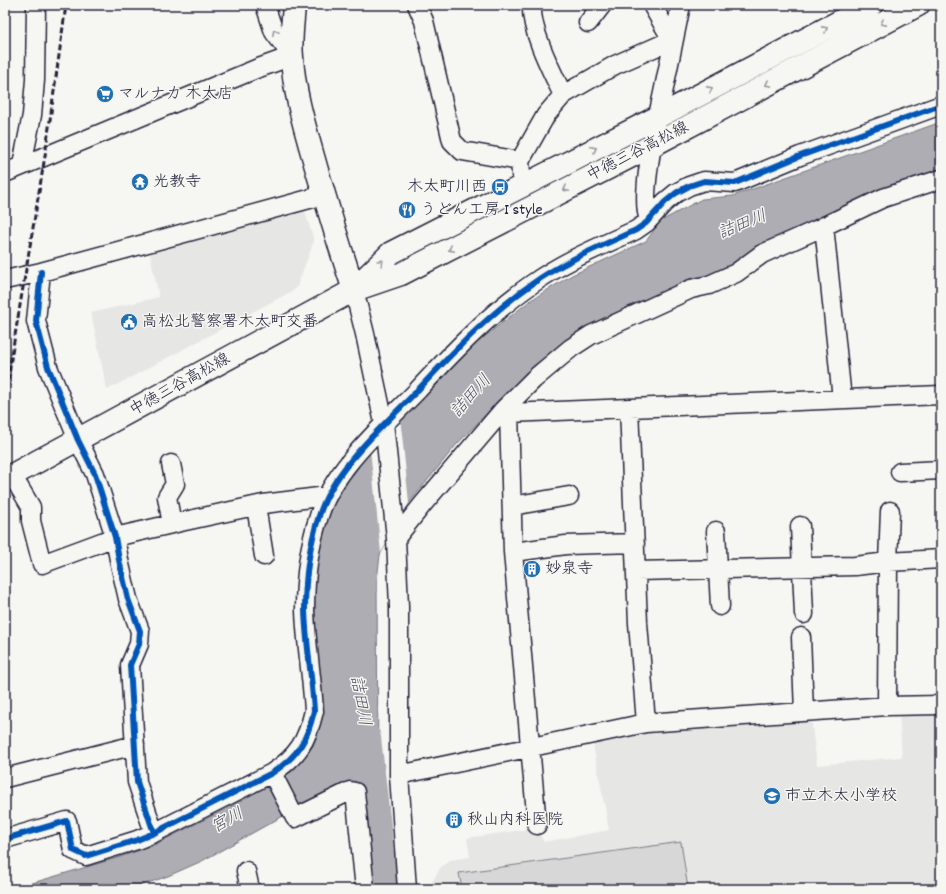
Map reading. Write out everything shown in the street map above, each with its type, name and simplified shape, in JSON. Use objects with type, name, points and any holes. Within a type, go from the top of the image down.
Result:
[{"type":"main road","points":[[294,5],[291,34],[295,82],[307,137],[336,239],[354,290]]},
{"type":"main road","name":"中徳三谷高松線","points":[[354,290],[390,253],[658,117],[871,5]]},
{"type":"main road","name":"中徳三谷高松線","points":[[9,477],[354,290],[402,274],[918,5]]},
{"type":"street","points":[[22,165],[26,137],[32,115],[34,94],[36,5]]},
{"type":"street","points":[[5,173],[256,69],[292,56],[274,32],[265,5]]},
{"type":"street","points":[[417,5],[424,21],[452,141],[462,151],[520,161]]},
{"type":"street","points":[[532,5],[532,12],[540,44],[562,95]]},
{"type":"street","points":[[588,23],[602,5]]},
{"type":"street","points":[[652,5],[673,40]]},
{"type":"street","points":[[649,220],[647,214],[646,197],[652,145],[681,5]]},
{"type":"street","points":[[522,186],[520,161],[546,115],[562,95],[615,65],[673,40]]},
{"type":"street","points":[[5,839],[67,821],[73,850],[86,856],[154,833],[274,776],[296,753],[305,741],[314,711],[305,612],[305,592],[307,564],[319,515],[327,496],[337,480],[363,447],[385,428],[480,327],[507,302],[556,268],[636,230],[649,220],[665,202],[676,193],[689,186],[704,182],[735,183],[800,156],[941,106]]},
{"type":"street","points":[[396,542],[423,504],[534,379],[571,348],[591,335],[691,289],[709,285],[724,279],[736,273],[762,254],[883,198],[941,179]]},
{"type":"street","points":[[5,280],[42,272],[324,195]]},
{"type":"street","points":[[824,226],[842,399]]},
{"type":"street","points":[[42,272],[36,321],[48,367],[78,440],[95,474],[115,537],[118,560],[128,599],[140,631],[138,644],[130,664],[137,782],[154,833]]},
{"type":"street","points":[[354,290],[385,428],[396,542],[399,607],[399,774],[407,889]]},
{"type":"street","points":[[506,412],[941,395]]},
{"type":"street","points":[[629,408],[638,623],[646,723]]},
{"type":"street","points":[[506,412],[512,506],[513,552],[536,825]]},
{"type":"street","points":[[171,464],[175,484],[167,497],[172,524]]},
{"type":"street","points":[[900,472],[941,470]]},
{"type":"street","points":[[9,477],[31,507],[31,521],[42,564],[115,537],[256,506],[327,496]]},
{"type":"street","points":[[512,506],[569,496]]},
{"type":"street","points":[[256,506],[264,556]]},
{"type":"street","points":[[887,706],[888,562],[890,511]]},
{"type":"street","points":[[800,526],[804,614]]},
{"type":"street","points":[[716,531],[720,606]]},
{"type":"street","points":[[513,552],[566,545],[635,543]]},
{"type":"street","points":[[636,571],[855,566],[888,562],[941,559]]},
{"type":"street","points":[[801,637],[804,712]]},
{"type":"street","points":[[399,774],[646,723],[887,706],[941,705]]},
{"type":"street","points":[[5,778],[135,745]]},
{"type":"street","points":[[274,776],[295,818],[350,791],[355,792],[365,889]]},
{"type":"street","points":[[246,870],[250,889]]},
{"type":"shaded area","points":[[303,204],[314,241],[296,289],[107,390],[91,313],[159,297],[148,245]]},
{"type":"shaded area","name":"市立木太小学校","points":[[941,712],[941,889],[433,889],[432,882],[441,867],[450,860],[470,857],[467,838],[536,828],[544,842],[609,830],[593,744],[648,730],[811,718],[817,765],[902,757],[899,713]]},
{"type":"shaded area","points":[[681,842],[688,889],[462,889],[459,873]]},
{"type":"water","name":"宮川","points":[[941,122],[941,174],[898,189],[736,261],[721,273],[577,335],[533,366],[457,444],[409,503],[380,555],[377,580],[378,778],[350,782],[328,791],[202,861],[168,876],[131,889],[12,889],[152,846],[233,805],[293,771],[313,746],[319,730],[320,705],[312,614],[312,582],[319,546],[336,492],[367,453],[409,406],[474,345],[531,300],[572,275],[646,241],[661,221],[702,199],[733,196]]},
{"type":"pier","points":[[400,415],[409,503],[381,553],[370,449]]},
{"type":"waterway","name":"詰田川","points":[[366,738],[383,889]]},
{"type":"railway","points":[[5,407],[11,359],[45,156],[66,5]]},
{"type":"cycle path","points":[[5,839],[67,821],[73,850],[86,856],[154,833],[281,767],[300,747],[308,731],[314,711],[305,610],[306,586],[308,562],[313,539],[319,516],[326,499],[335,482],[360,449],[457,349],[486,321],[532,284],[570,261],[636,230],[646,223],[665,202],[676,193],[689,186],[704,181],[735,183],[800,156],[941,105]]},
{"type":"cycle path","points":[[41,272],[36,321],[48,367],[78,440],[95,474],[115,537],[128,599],[140,631],[139,644],[130,665],[137,782],[154,833]]},
{"type":"place","name":"マルナカ 木太店","points":[[105,94]]},
{"type":"place","name":"光教寺","points":[[140,182]]},
{"type":"place","name":"木太町川西","points":[[500,187]]},
{"type":"place","name":"うどん工房 I style","points":[[407,210]]},
{"type":"place","name":"高松北警察署木太町交番","points":[[129,322]]},
{"type":"place","name":"妙泉寺","points":[[532,569]]},
{"type":"place","name":"市立木太小学校","points":[[772,796]]},
{"type":"place","name":"秋山内科医院","points":[[454,820]]}]
